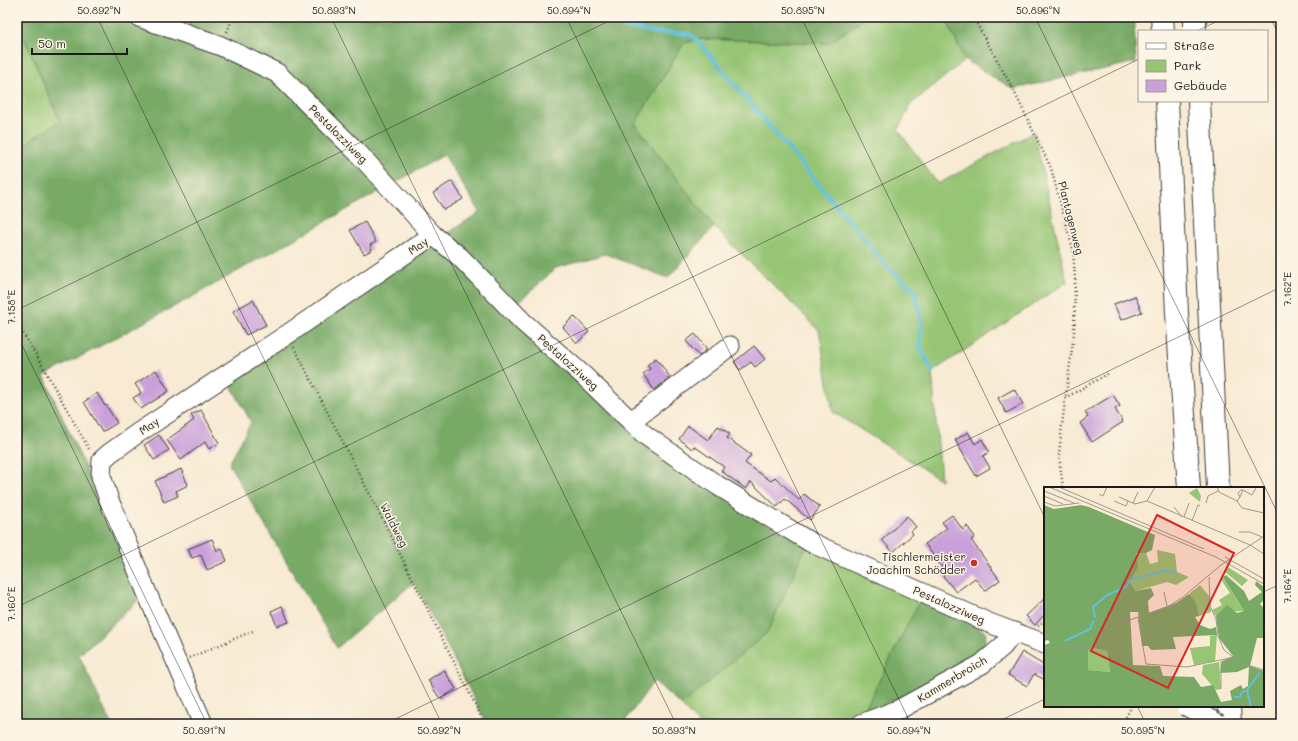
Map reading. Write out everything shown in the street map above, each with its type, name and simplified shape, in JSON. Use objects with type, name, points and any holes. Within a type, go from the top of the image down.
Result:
[{"type":"highway","points":[[1162,17],[1163,30]]},
{"type":"highway","points":[[1195,17],[1195,30]]},
{"type":"highway","points":[[1166,102],[1177,313],[1189,487]]},
{"type":"highway","points":[[1199,102],[1218,487]]},
{"type":"highway","points":[[1200,707],[1200,724]]},
{"type":"highway","points":[[1229,707],[1230,724]]},
{"type":"street","name":"Pestalozziweg","points":[[139,17],[221,46],[277,73],[360,154],[433,235],[460,257],[523,322],[583,375],[645,435],[717,485],[810,542],[989,623],[1044,644]]},
{"type":"street","name":"May","points":[[102,460],[110,452],[288,334],[433,235]]},
{"type":"street","points":[[631,421],[730,346]]},
{"type":"street","points":[[102,460],[101,476],[109,500],[203,724]]},
{"type":"street","name":"Kammerbroich","points":[[860,724],[898,710],[982,664],[1003,646],[1014,632]]},
{"type":"street","points":[[1188,707],[1219,724]]},
{"type":"path","name":"Plantagenweg","points":[[973,17],[1013,89],[1051,168],[1073,250],[1075,278],[1074,333],[1059,454],[1063,487]]},
{"type":"path","points":[[17,324],[42,365],[92,455],[102,460]]},
{"type":"path","name":"Waldweg","points":[[288,334],[485,724]]},
{"type":"path","points":[[1065,398],[1109,373]]},
{"type":"path","points":[[177,663],[255,630]]},
{"type":"path","points":[[1122,724],[1131,707]]},
{"type":"path","points":[[473,724],[482,719]]},
{"type":"green space","points":[[17,17],[26,17],[21,30],[60,122],[17,149]]},
{"type":"green space","points":[[26,17],[866,17],[829,43],[700,39],[684,43],[635,124],[714,227],[668,278],[605,254],[556,268],[508,312],[647,441],[691,479],[757,518],[807,544],[768,632],[681,705],[654,681],[623,724],[487,724],[414,582],[337,648],[229,464],[251,422],[227,378],[480,212],[444,155],[192,297],[44,376],[143,596],[79,655],[111,724],[17,724],[17,149],[60,121],[21,30]]},
{"type":"green space","points":[[866,17],[945,17],[965,60],[910,105],[898,130],[938,184],[1034,132],[1067,282],[932,372],[941,480],[833,412],[819,330],[714,227],[635,124],[684,43],[700,39],[828,43]]},
{"type":"green space","points":[[945,17],[1134,17],[1136,62],[1013,89],[965,60]]},
{"type":"green space","points":[[808,546],[921,598],[861,717],[839,724],[699,724],[681,705]]},
{"type":"green space","points":[[921,598],[986,632],[983,655],[861,717]]},
{"type":"building","points":[[452,181],[463,199],[444,210],[433,193]]},
{"type":"building","points":[[365,222],[376,242],[370,245],[372,250],[364,254],[350,230]]},
{"type":"building","points":[[1135,296],[1142,312],[1121,320],[1114,304]]},
{"type":"building","points":[[253,300],[266,325],[246,335],[233,311]]},
{"type":"building","points":[[574,316],[589,332],[577,343],[563,327]]},
{"type":"building","points":[[695,334],[707,349],[699,356],[686,341]]},
{"type":"building","points":[[754,346],[765,359],[755,367],[751,362],[740,370],[734,362]]},
{"type":"building","points":[[656,358],[670,377],[654,390],[643,374],[650,369],[647,365]]},
{"type":"building","points":[[156,370],[169,391],[141,409],[133,398],[141,393],[135,384]]},
{"type":"building","points":[[1014,389],[1023,404],[1006,413],[998,398]]},
{"type":"building","points":[[97,393],[117,423],[102,432],[84,402]]},
{"type":"building","points":[[1113,395],[1120,406],[1115,409],[1123,422],[1092,442],[1080,423],[1088,417],[1085,412]]},
{"type":"building","points":[[201,410],[219,443],[209,449],[205,442],[181,460],[167,440],[194,420],[191,415]]},
{"type":"building","points":[[688,426],[708,440],[718,426],[730,434],[727,438],[751,455],[745,463],[771,481],[775,477],[799,500],[804,494],[820,507],[810,520],[785,499],[777,507],[751,482],[746,489],[721,471],[724,467],[694,446],[692,449],[679,439]]},
{"type":"building","points":[[968,432],[975,444],[982,439],[989,452],[983,456],[990,468],[976,476],[955,440]]},
{"type":"building","points":[[159,435],[169,450],[154,460],[144,445]]},
{"type":"building","points":[[181,469],[188,485],[176,491],[178,496],[164,502],[155,481]]},
{"type":"building","points":[[952,515],[963,530],[967,526],[975,537],[971,540],[1000,580],[985,591],[975,578],[956,592],[943,576],[946,573],[925,544],[947,528],[942,522]]},
{"type":"building","points":[[907,516],[916,527],[911,531],[913,534],[893,552],[882,540]]},
{"type":"building","points":[[212,539],[217,551],[222,549],[227,561],[207,570],[201,555],[192,558],[188,549]]},
{"type":"building","points":[[1044,599],[1044,615],[1035,625],[1026,616]]},
{"type":"building","points":[[282,606],[289,622],[277,626],[271,611]]},
{"type":"building","points":[[1022,652],[1044,665],[1044,679],[1034,674],[1027,686],[1008,675]]},
{"type":"building","points":[[444,670],[456,689],[440,699],[428,680]]},
{"type":"waterway","points":[[610,17],[624,27],[652,32],[690,34],[703,47],[887,266],[914,290],[921,313],[920,346],[932,372]]},
{"type":"place","name":"Tischlermeister Joachim Schödder","points":[[974,563]]}]
